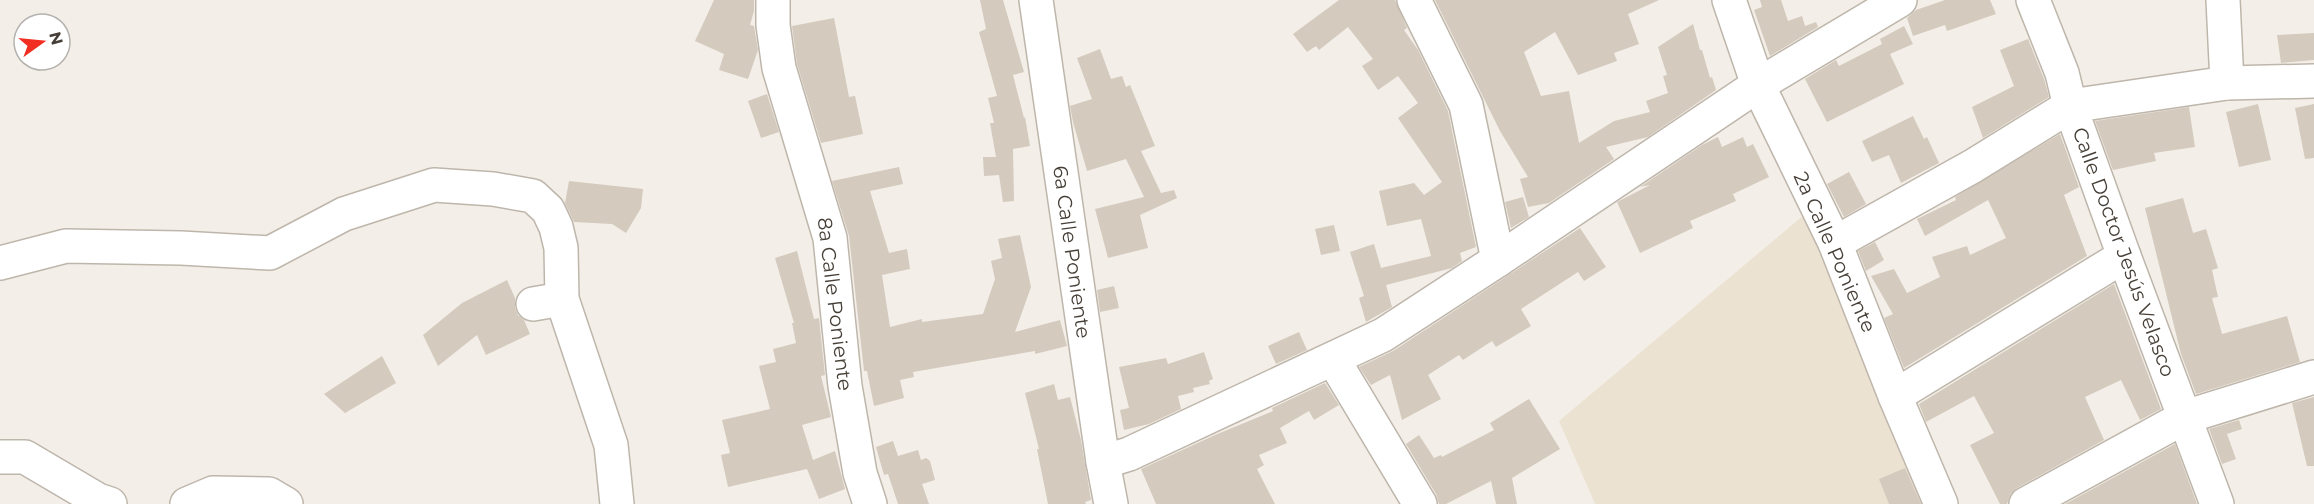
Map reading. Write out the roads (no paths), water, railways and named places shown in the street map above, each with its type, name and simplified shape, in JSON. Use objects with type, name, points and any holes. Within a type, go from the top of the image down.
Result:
[{"type":"street","name":"8a Calle Poniente","points":[[773,0],[775,46],[779,68],[805,157],[824,211],[830,238],[845,386],[860,473],[870,504]]},
{"type":"street","name":"6a Calle Poniente","points":[[1036,0],[1111,504]]},
{"type":"street","points":[[1414,0],[1466,105],[1498,260]]},
{"type":"street","name":"2a Calle Poniente","points":[[1730,0],[1758,85],[1835,243],[1895,396],[1941,504]]},
{"type":"street","points":[[1103,462],[1129,454],[1383,335],[1758,85],[1900,0]]},
{"type":"street","name":"Calle Doctor Jesús Velasco","points":[[2033,0],[2062,73],[2070,105],[2124,256],[2217,504]]},
{"type":"street","points":[[2223,0],[2227,83]]},
{"type":"street","points":[[1835,243],[1973,166],[2070,105],[2227,83],[2314,81]]},
{"type":"street","points":[[0,263],[66,246],[270,253],[344,214],[434,185],[493,189],[533,196],[548,210],[556,227],[561,248],[547,301],[611,445],[617,504]]},
{"type":"street","points":[[1895,396],[2124,256]]},
{"type":"street","points":[[1333,358],[1420,504]]},
{"type":"street","points":[[2026,504],[2185,417],[2314,377]]},
{"type":"street","points":[[0,457],[25,457],[98,500],[110,504]]},
{"type":"street","points":[[187,504],[213,493],[269,494],[286,504]]}]
